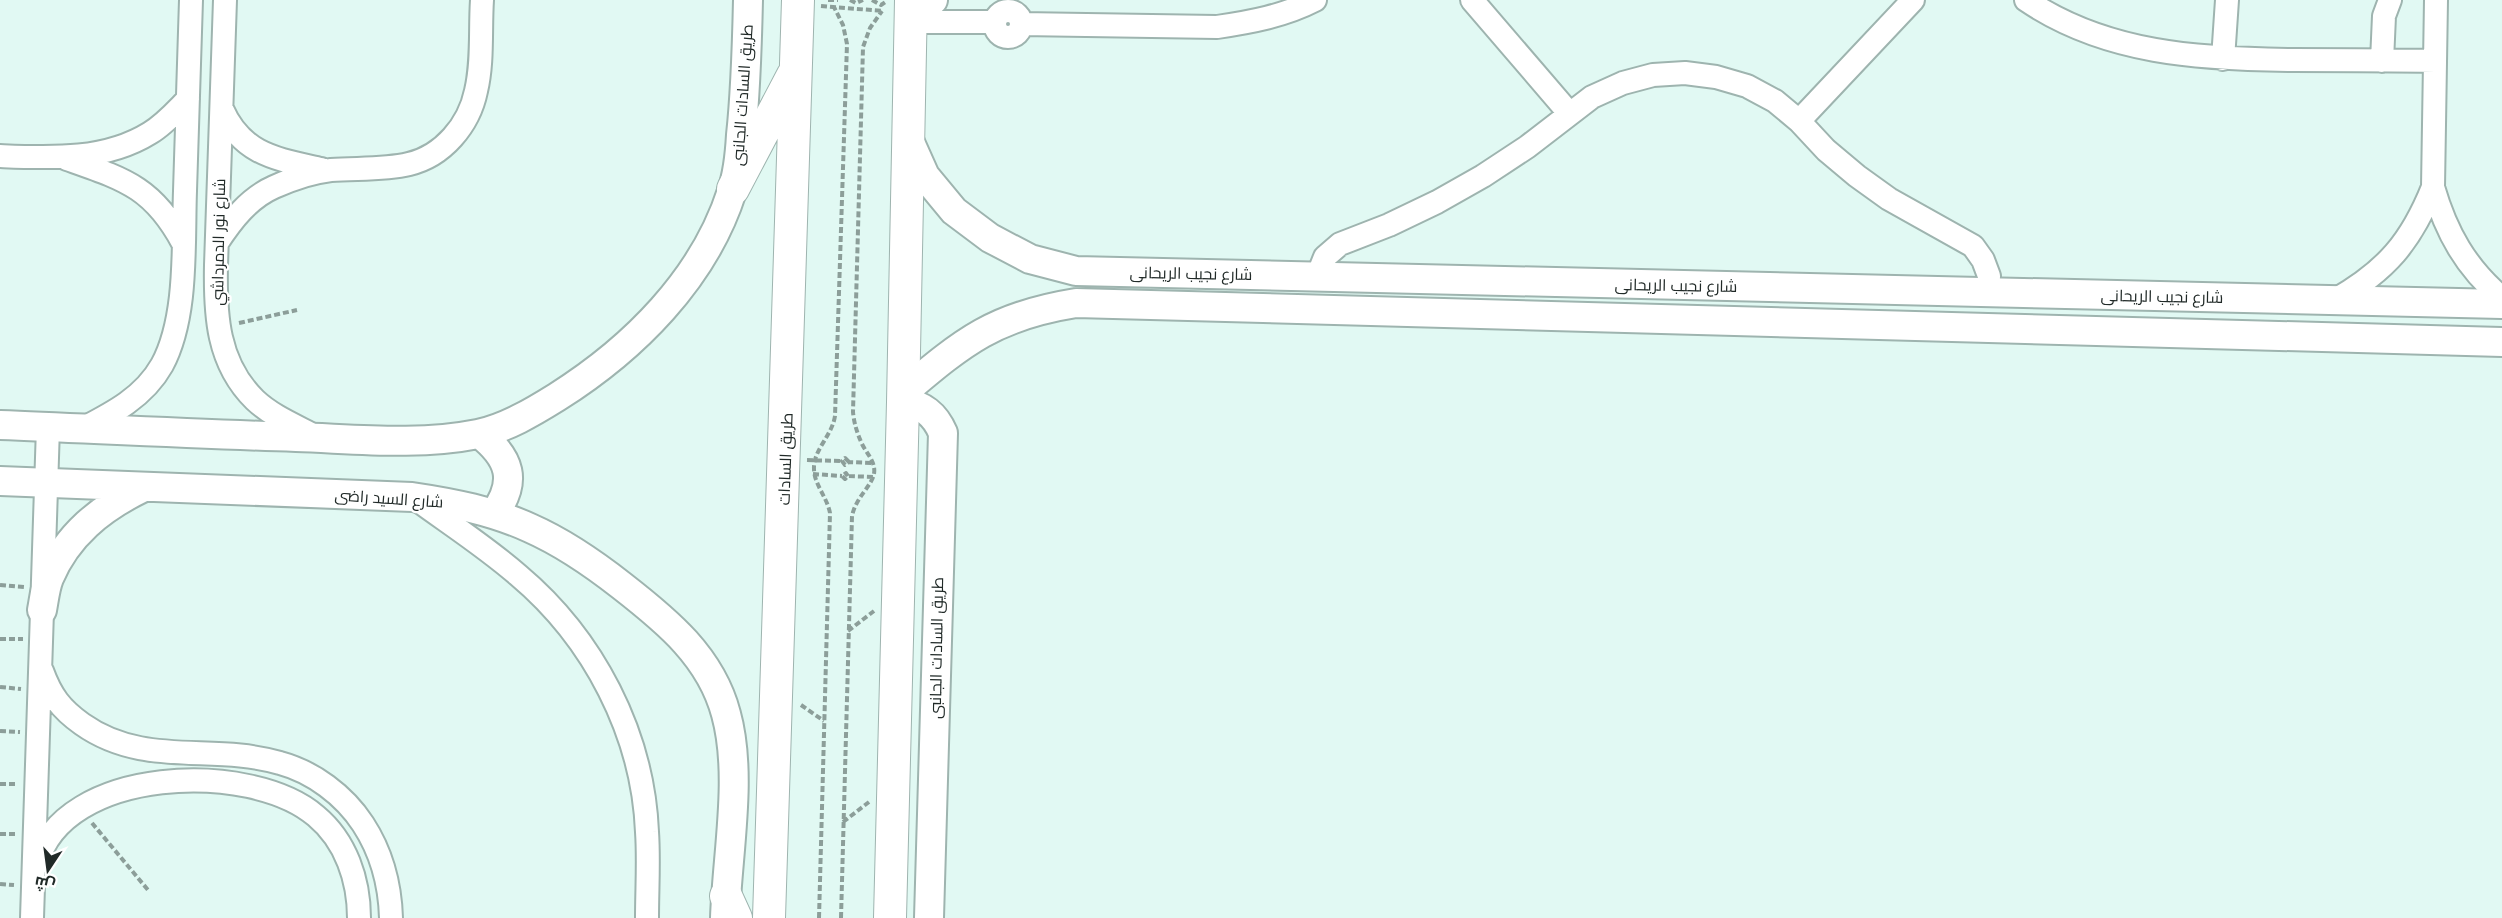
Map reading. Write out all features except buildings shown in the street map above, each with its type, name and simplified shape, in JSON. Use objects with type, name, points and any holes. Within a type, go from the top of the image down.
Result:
[{"type":"main road","name":"طريق السادات","points":[[769,918],[796,69],[809,3]]},
{"type":"main road","points":[[890,918],[908,137],[904,8]]},
{"type":"main road","points":[[733,189],[796,69]]},
{"type":"street","name":"شارع نور الدمرداشي","points":[[80,430],[121,408],[144,389],[161,366],[173,339],[183,254],[191,0]]},
{"type":"street","name":"شارع نور الدمرداشي","points":[[225,0],[216,254],[215,306],[218,327],[225,355],[238,379],[255,400],[278,417],[318,438]]},
{"type":"street","points":[[66,158],[115,175],[137,187],[156,202],[171,221],[183,254],[216,254],[231,221],[250,202],[273,187],[329,170],[410,164],[429,156],[447,144],[460,129],[477,91],[482,0]]},
{"type":"street","name":"طريق السادات الجانبى","points":[[733,189],[744,108],[748,0]]},
{"type":"street","points":[[904,8],[1013,12],[1019,17],[1021,24],[1217,27],[1277,16],[1315,0]]},
{"type":"street","points":[[1472,0],[1569,113]]},
{"type":"street","points":[[1799,121],[1913,0]]},
{"type":"street","points":[[2026,0],[2081,30],[2127,46],[2174,54],[2223,59],[2435,61]]},
{"type":"street","points":[[2223,59],[2227,0]]},
{"type":"street","points":[[2382,61],[2384,16],[2390,0]]},
{"type":"street","points":[[2436,0],[2433,187],[2441,215],[2453,241],[2469,265],[2502,298]]},
{"type":"street","points":[[1317,277],[1325,257],[1340,244],[1437,202],[1483,176],[1527,147],[1592,96],[1623,83],[1653,75],[1685,73],[1716,76],[1747,86],[1774,101],[1799,121],[1826,150],[1888,199],[1973,246],[1983,260],[1989,276],[1988,292]]},
{"type":"street","points":[[0,156],[66,158],[113,148],[141,138],[166,122],[188,99]]},
{"type":"street","points":[[222,107],[229,124],[240,139],[254,149],[280,159],[329,170]]},
{"type":"street","name":"شارع نجيب الريحانى","points":[[908,137],[925,177],[954,211],[990,238],[1030,259],[1076,271],[2502,304]]},
{"type":"street","points":[[186,152],[219,154]]},
{"type":"street","points":[[2336,300],[2362,285],[2386,265],[2406,242],[2421,216],[2433,187]]},
{"type":"street","points":[[0,425],[80,430],[419,440],[480,434],[534,411],[584,380],[628,344],[669,302],[697,265],[718,228],[733,189]]},
{"type":"street","points":[[1076,271],[1076,303]]},
{"type":"street","points":[[1900,326],[1901,290]]},
{"type":"street","name":"شارع نجيب الريحانى","points":[[903,397],[973,337],[1005,320],[1040,309],[1076,303],[2502,342]]},
{"type":"street","name":"طريق السادات الجانبى","points":[[903,397],[929,412],[943,433],[929,918]]},
{"type":"street","points":[[32,918],[48,427]]},
{"type":"street","points":[[480,434],[495,446],[508,472],[508,487],[503,501],[494,514]]},
{"type":"street","name":"شارع السيد راضى","points":[[0,481],[412,497],[454,503],[494,514],[556,541],[597,567],[664,618],[692,649],[714,680],[726,715],[732,757],[729,911]]},
{"type":"street","points":[[42,610],[48,580],[65,550],[87,524],[113,502],[143,488]]},
{"type":"street","points":[[412,497],[519,575],[549,604],[576,636],[599,671],[618,708],[633,748],[642,788],[647,830],[646,918]]},
{"type":"street","points":[[41,666],[50,694],[71,716],[95,734],[123,746],[153,752],[243,756],[280,762],[307,773],[334,791],[357,814],[374,840],[385,868],[391,899],[391,918]]},
{"type":"street","points":[[33,878],[40,851],[58,827],[80,809],[108,793],[170,781],[233,784],[263,790],[293,800],[316,816],[335,836],[348,860],[356,885],[359,918]]},
{"type":"path","points":[[828,0],[838,0]]},
{"type":"path","points":[[850,0],[856,6]]},
{"type":"path","points":[[856,6],[863,0]]},
{"type":"path","points":[[872,0],[877,5],[904,8]]},
{"type":"path","points":[[809,3],[834,7],[904,8]]},
{"type":"path","points":[[819,918],[830,513],[825,495],[815,475],[815,460],[830,436],[835,416],[847,44],[843,25],[834,7]]},
{"type":"path","points":[[841,918],[852,516],[859,496],[873,477],[874,463],[858,434],[853,411],[863,46],[870,27],[904,8]]},
{"type":"path","points":[[218,327],[297,310]]},
{"type":"path","points":[[806,460],[842,461],[845,458],[849,462],[881,463]]},
{"type":"path","points":[[806,474],[842,476],[846,473],[849,476],[880,477]]},
{"type":"path","points":[[848,631],[877,609]]},
{"type":"path","points":[[798,702],[825,721]]},
{"type":"path","points":[[843,822],[872,800]]},
{"type":"path","points":[[80,809],[148,890]]}]
